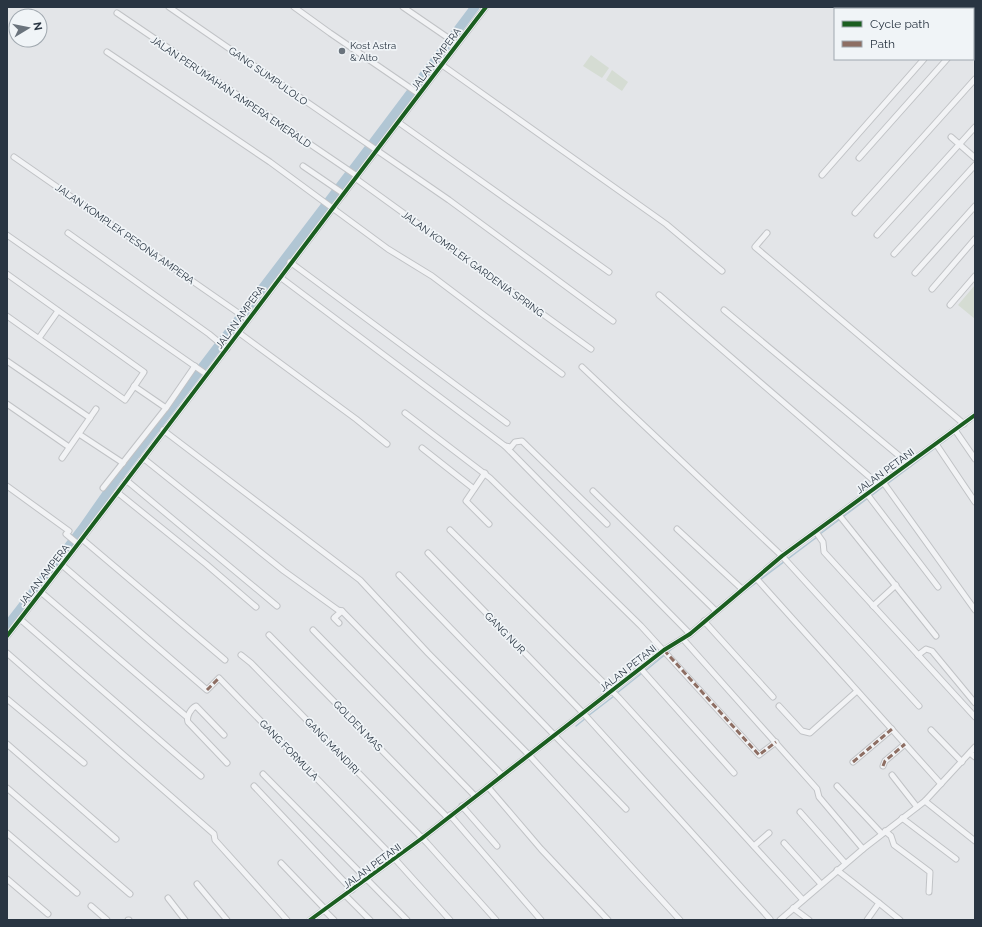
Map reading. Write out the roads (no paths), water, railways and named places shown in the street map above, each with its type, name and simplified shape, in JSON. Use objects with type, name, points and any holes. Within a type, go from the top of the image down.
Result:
[{"type":"street","name":"GANG SUMPULOLO","points":[[168,7],[449,200],[613,321]]},
{"type":"street","points":[[294,7],[418,93]]},
{"type":"street","points":[[403,7],[456,43]]},
{"type":"street","name":"JALAN AMPERA","points":[[7,636],[42,593],[77,543],[82,540],[164,430],[200,370],[226,348],[238,332],[245,318],[280,276],[342,193],[356,177],[375,149],[398,122],[418,93],[442,65],[456,43],[486,7]]},
{"type":"street","name":"JALAN PERUMAHAN AMPERA EMERALD","points":[[117,13],[356,177]]},
{"type":"street","points":[[107,52],[234,137],[388,249],[432,276],[562,374]]},
{"type":"street","points":[[822,175],[923,60]]},
{"type":"street","points":[[858,158],[946,60]]},
{"type":"street","points":[[442,65],[666,224],[722,271]]},
{"type":"street","points":[[855,213],[975,79]]},
{"type":"street","points":[[398,122],[609,272]]},
{"type":"street","points":[[877,235],[975,127]]},
{"type":"street","points":[[951,137],[975,158]]},
{"type":"street","name":"JALAN KOMPLEK PESONA AMPERA","points":[[14,157],[245,318]]},
{"type":"street","points":[[894,254],[975,165]]},
{"type":"street","points":[[303,166],[342,193]]},
{"type":"street","name":"JALAN KOMPLEK GARDENIA SPRING","points":[[356,177],[591,349]]},
{"type":"street","points":[[915,273],[975,206]]},
{"type":"street","points":[[68,233],[218,340],[226,348]]},
{"type":"street","points":[[767,233],[755,247],[964,424]]},
{"type":"street","points":[[7,235],[200,370],[166,408],[103,488]]},
{"type":"street","points":[[932,289],[975,239]]},
{"type":"street","points":[[290,262],[507,423]]},
{"type":"street","points":[[7,274],[144,372],[125,400],[7,316]]},
{"type":"street","points":[[280,276],[505,446],[690,634]]},
{"type":"street","points":[[950,305],[975,276]]},
{"type":"street","points":[[659,295],[883,485],[907,515],[975,610]]},
{"type":"street","points":[[724,310],[909,464]]},
{"type":"street","points":[[39,338],[58,311]]},
{"type":"street","points":[[238,332],[356,419],[387,444]]},
{"type":"street","points":[[7,360],[90,418]]},
{"type":"street","points":[[582,367],[784,559],[919,706]]},
{"type":"street","points":[[134,386],[166,408]]},
{"type":"street","points":[[7,404],[69,447]]},
{"type":"street","points":[[62,458],[96,409]]},
{"type":"street","points":[[405,413],[484,473],[558,544],[664,650],[759,756],[776,742]]},
{"type":"street","name":"JALAN PETANI","points":[[310,920],[395,859],[448,816],[488,787],[555,734],[643,671],[664,650],[684,640],[742,589],[758,581],[839,516],[869,497],[909,464],[956,432],[975,415]]},
{"type":"street","points":[[164,430],[360,580],[428,653],[529,755],[680,920]]},
{"type":"street","points":[[956,432],[975,459]]},
{"type":"street","points":[[79,434],[123,463]]},
{"type":"street","points":[[505,446],[511,447],[515,442],[522,441],[607,524]]},
{"type":"street","points":[[937,446],[975,502]]},
{"type":"street","points":[[422,448],[474,488]]},
{"type":"street","points":[[143,458],[284,571],[353,619],[502,775]]},
{"type":"street","points":[[484,473],[466,501],[489,524]]},
{"type":"street","points":[[126,480],[277,606]]},
{"type":"street","points":[[7,486],[69,530],[66,534],[77,543]]},
{"type":"street","points":[[593,491],[716,611]]},
{"type":"street","points":[[117,492],[206,564],[256,607]]},
{"type":"street","points":[[869,497],[938,587]]},
{"type":"street","points":[[839,516],[936,636]]},
{"type":"street","points":[[677,529],[742,589]]},
{"type":"street","points":[[450,530],[619,698],[803,900]]},
{"type":"street","points":[[817,533],[823,542],[824,552],[975,717]]},
{"type":"street","points":[[82,540],[226,660]]},
{"type":"street","name":"GANG NUR","points":[[428,554],[584,714],[770,919]]},
{"type":"street","name":"GANG FORMULA","points":[[62,565],[208,690],[219,678],[395,859],[450,920]]},
{"type":"street","points":[[399,575],[555,734],[626,809]]},
{"type":"street","points":[[758,581],[941,784]]},
{"type":"street","points":[[873,606],[896,585]]},
{"type":"street","points":[[42,593],[187,716],[188,722],[227,763]]},
{"type":"street","points":[[339,623],[334,618],[342,611]]},
{"type":"street","points":[[20,619],[201,776]]},
{"type":"street","points":[[704,621],[773,697]]},
{"type":"street","points":[[313,630],[475,796]]},
{"type":"street","name":"GOLDEN MAS","points":[[269,635],[448,816],[541,920]]},
{"type":"street","points":[[684,640],[817,789],[819,797],[863,848]]},
{"type":"street","points":[[918,655],[928,649],[935,655],[975,703]]},
{"type":"street","points":[[7,653],[214,834],[215,840],[287,920]]},
{"type":"street","name":"GANG MANDIRI","points":[[241,655],[251,663],[421,839],[496,920]]},
{"type":"street","points":[[926,663],[932,662],[935,655]]},
{"type":"street","points":[[643,671],[734,773]]},
{"type":"street","points":[[779,706],[802,731],[810,733],[857,691]]},
{"type":"street","points":[[7,699],[84,763]]},
{"type":"street","points":[[187,716],[196,706],[224,735]]},
{"type":"street","points":[[853,762],[892,729]]},
{"type":"street","points":[[931,730],[962,762]]},
{"type":"street","points":[[7,744],[116,839]]},
{"type":"street","points":[[883,766],[885,761],[905,744]]},
{"type":"street","points":[[780,920],[863,848],[925,801],[975,748]]},
{"type":"street","points":[[970,753],[975,757]]},
{"type":"street","points":[[263,774],[407,920]]},
{"type":"street","points":[[892,775],[917,807]]},
{"type":"street","points":[[254,786],[352,890]]},
{"type":"street","points":[[837,786],[883,832],[891,836],[894,845],[930,872],[929,892]]},
{"type":"street","points":[[488,787],[541,849],[608,920]]},
{"type":"street","points":[[7,788],[130,894]]},
{"type":"street","points":[[925,801],[975,841]]},
{"type":"street","points":[[462,806],[497,846]]},
{"type":"street","points":[[800,812],[845,863]]},
{"type":"street","points":[[902,818],[956,859]]},
{"type":"street","points":[[7,833],[77,893]]},
{"type":"street","points":[[754,846],[769,833]]},
{"type":"street","points":[[784,843],[821,884]]},
{"type":"street","points":[[282,863],[334,920]]},
{"type":"street","points":[[837,870],[900,920]]},
{"type":"street","points":[[7,879],[48,914]]},
{"type":"street","points":[[197,884],[227,920]]},
{"type":"street","points":[[345,895],[370,920]]},
{"type":"street","points":[[168,898],[185,920]]},
{"type":"street","points":[[867,920],[879,903]]},
{"type":"street","points":[[91,906],[107,920]]},
{"type":"street","points":[[793,908],[809,920]]},
{"type":"waterway","points":[[7,626],[82,529],[117,479],[475,7]]},
{"type":"waterway","points":[[887,484],[975,418]]},
{"type":"waterway","points":[[871,496],[884,486]]},
{"type":"waterway","points":[[820,534],[868,498]]},
{"type":"waterway","points":[[737,597],[817,537]]},
{"type":"waterway","points":[[645,671],[679,643]]},
{"type":"waterway","points":[[617,693],[642,673]]},
{"type":"waterway","points":[[588,716],[614,696]]},
{"type":"waterway","points":[[576,726],[586,718]]},
{"type":"place","name":"Kost Astra & Alto","points":[[342,51]]}]
